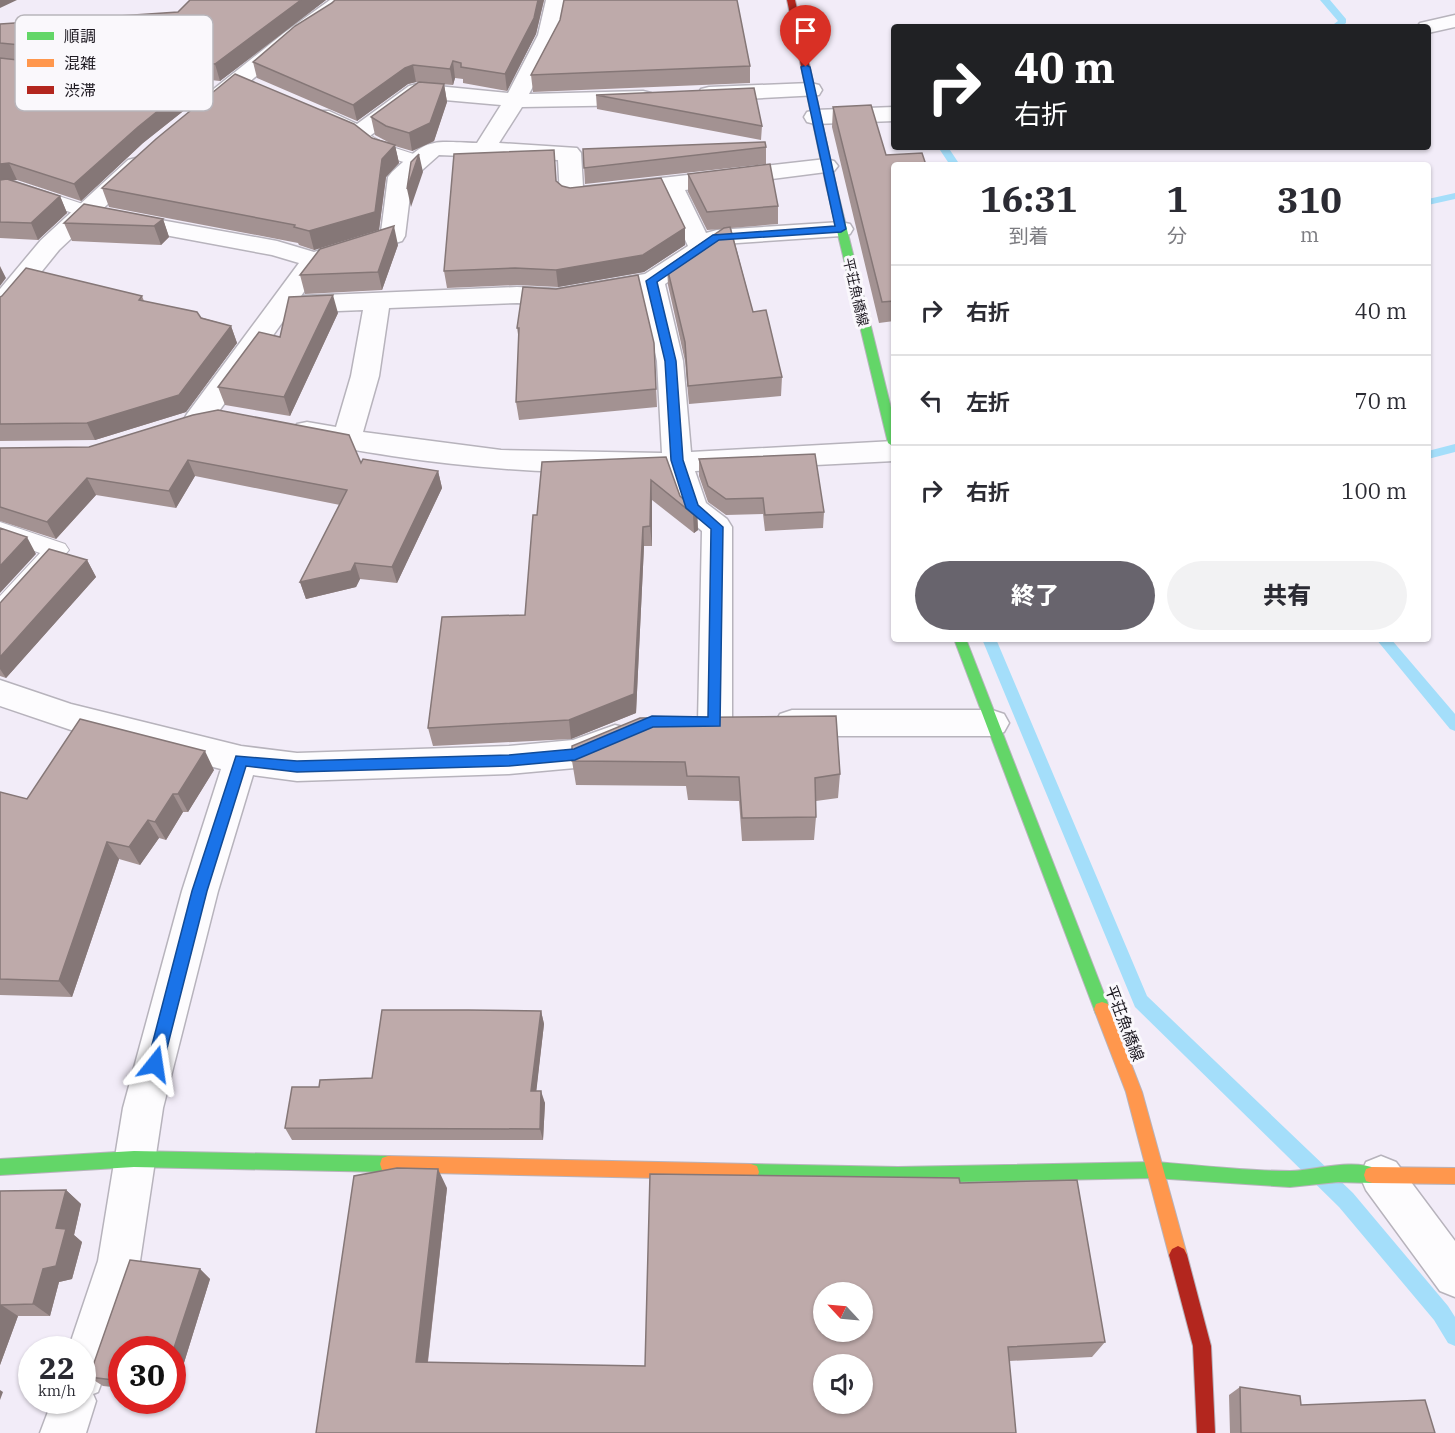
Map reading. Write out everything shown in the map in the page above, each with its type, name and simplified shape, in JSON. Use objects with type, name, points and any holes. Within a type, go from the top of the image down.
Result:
[{"type":"main road","name":"平荘魚橋線","points":[[790,0],[826,166],[891,431]]},
{"type":"main road","name":"平荘魚橋線","points":[[961,642],[1134,1092],[1202,1346],[1206,1433]]},
{"type":"main road","points":[[0,1167],[134,1159],[898,1175],[1154,1170],[1290,1179],[1338,1174],[1455,1176]]},
{"type":"street","points":[[213,104],[240,86],[342,0]]},
{"type":"street","points":[[484,149],[515,101],[549,35],[556,0]]},
{"type":"street","points":[[1431,26],[1455,21]]},
{"type":"street","points":[[213,86],[240,86]]},
{"type":"street","points":[[685,96],[811,90]]},
{"type":"street","points":[[298,106],[359,133],[417,92],[515,101],[662,97]]},
{"type":"street","points":[[189,120],[202,111]]},
{"type":"street","points":[[815,117],[891,114]]},
{"type":"street","points":[[85,211],[132,222],[277,248],[314,260],[393,236],[400,177],[428,151],[436,148],[569,153],[572,196],[826,166]]},
{"type":"street","points":[[0,306],[50,245],[153,150]]},
{"type":"street","points":[[671,185],[701,248]]},
{"type":"street","points":[[279,305],[518,295],[558,297],[652,281],[717,237],[841,229]]},
{"type":"street","points":[[233,417],[187,424],[314,260]]},
{"type":"street","points":[[652,281],[670,361],[677,460],[693,508],[717,527],[699,722],[992,723]]},
{"type":"street","points":[[346,439],[365,376],[377,301]]},
{"type":"street","points":[[283,426],[346,439],[502,460],[592,462],[891,451]]},
{"type":"street","points":[[0,693],[71,717],[241,760],[297,767],[509,760],[575,754],[641,727]]},
{"type":"street","points":[[95,1336],[119,1261],[143,1108],[200,891],[241,760]]},
{"type":"street","points":[[1381,1176],[1455,1276]]},
{"type":"street","points":[[63,1433],[70,1414]]},
{"type":"lane","points":[[359,133],[383,150],[417,161]]},
{"type":"lane","points":[[0,190],[16,188],[85,211]]},
{"type":"lane","points":[[0,530],[57,550],[0,612]]},
{"type":"building","points":[[190,0],[301,0],[215,64],[213,64],[213,15],[134,15],[178,12]]},
{"type":"building","points":[[335,0],[538,0],[534,18],[505,74],[461,67],[461,63],[453,61],[450,69],[413,65],[405,68],[353,105],[253,62],[295,26]]},
{"type":"building","points":[[564,0],[737,0],[750,66],[531,75],[560,20]]},
{"type":"building","points":[[15,23],[15,44],[0,43],[0,24]]},
{"type":"building","points":[[0,58],[15,60],[15,111],[158,111],[74,184],[9,163],[0,164]]},
{"type":"building","points":[[235,74],[354,124],[372,138],[395,145],[382,159],[375,212],[309,231],[294,227],[295,225],[102,188],[190,111],[213,111],[213,92]]},
{"type":"building","points":[[419,82],[444,84],[430,123],[409,133],[386,126],[371,117]]},
{"type":"building","points":[[754,88],[762,126],[596,95]]},
{"type":"building","points":[[871,105],[886,155],[922,153],[925,162],[891,162],[891,301],[882,302],[833,107]]},
{"type":"building","points":[[765,142],[766,147],[584,168],[583,149]]},
{"type":"building","points":[[554,150],[556,181],[562,186],[570,188],[661,178],[685,228],[643,255],[556,270],[515,268],[444,271],[454,154]]},
{"type":"building","points":[[419,154],[407,189],[411,162]]},
{"type":"building","points":[[770,164],[778,206],[707,212],[688,174]]},
{"type":"building","points":[[7,179],[60,196],[31,223],[0,222],[0,180]]},
{"type":"building","points":[[84,204],[163,219],[154,226],[64,223]]},
{"type":"building","points":[[394,226],[378,272],[300,275],[320,249]]},
{"type":"building","points":[[730,227],[753,312],[766,310],[782,377],[688,386],[685,342],[667,267],[724,228]]},
{"type":"building","points":[[26,268],[142,296],[139,300],[197,312],[201,318],[231,326],[179,395],[87,423],[0,424],[0,297]]},
{"type":"building","points":[[638,275],[654,343],[656,389],[516,402],[519,328],[517,328],[523,287],[556,289]]},
{"type":"building","points":[[333,295],[284,397],[218,387],[259,332],[280,337],[289,297]]},
{"type":"building","points":[[218,410],[349,435],[361,463],[363,459],[438,471],[392,567],[355,563],[351,571],[300,582],[347,490],[188,460],[169,491],[87,478],[47,522],[0,507],[0,448],[89,447],[193,415]]},
{"type":"building","points":[[815,454],[824,512],[765,515],[763,498],[726,499],[708,486],[699,459]]},
{"type":"building","points":[[666,457],[680,496],[697,511],[693,514],[651,480],[650,526],[643,527],[634,694],[569,720],[428,728],[442,617],[525,615],[533,515],[537,515],[542,462]]},
{"type":"building","points":[[0,528],[27,537],[0,566]]},
{"type":"building","points":[[49,549],[87,560],[0,657],[0,603]]},
{"type":"building","points":[[836,716],[840,774],[815,778],[816,817],[742,818],[739,777],[687,776],[685,762],[572,761],[572,746],[640,718]]},
{"type":"building","points":[[80,719],[205,751],[178,794],[173,794],[155,822],[148,820],[129,847],[107,842],[59,981],[0,979],[0,792],[27,799]]},
{"type":"building","points":[[382,1010],[541,1011],[531,1091],[541,1091],[540,1129],[285,1128],[292,1087],[319,1087],[320,1080],[372,1078]]},
{"type":"building","points":[[397,1168],[438,1169],[416,1362],[645,1366],[650,1174],[959,1178],[960,1183],[1077,1180],[1105,1342],[1008,1347],[1016,1433],[316,1433],[354,1176]]},
{"type":"building","points":[[66,1190],[56,1228],[66,1229],[56,1266],[43,1269],[33,1304],[0,1305],[0,1191]]},
{"type":"building","points":[[130,1260],[200,1269],[178,1336],[108,1336],[108,1379],[96,1378],[96,1357]]},
{"type":"building","points":[[1240,1387],[1300,1396],[1301,1405],[1425,1400],[1435,1433],[1241,1433]]},
{"type":"waterway","points":[[1325,0],[1343,21],[1339,24]]},
{"type":"waterway","points":[[945,150],[953,162]]},
{"type":"waterway","points":[[1431,201],[1455,196]]},
{"type":"waterway","points":[[1431,454],[1455,448]]},
{"type":"waterway","points":[[990,642],[1141,1001],[1346,1200],[1441,1313],[1455,1336]]},
{"type":"waterway","points":[[1386,642],[1455,725]]},
{"type":"traffic: fast","points":[[831,185],[891,431]]},
{"type":"traffic: fast","points":[[961,642],[1102,1009]]},
{"type":"traffic: fast","points":[[0,1167],[134,1159],[388,1164]]},
{"type":"traffic: fast","points":[[751,1172],[898,1175],[1154,1170],[1290,1179],[1338,1174],[1372,1175]]},
{"type":"traffic: slow","points":[[1102,1009],[1134,1092],[1178,1255]]},
{"type":"traffic: slow","points":[[388,1164],[751,1172]]},
{"type":"traffic: slow","points":[[1372,1175],[1455,1176]]},
{"type":"traffic: jam","points":[[791,0],[831,185]]},
{"type":"traffic: jam","points":[[1178,1255],[1202,1346],[1206,1433]]},
{"type":"route","points":[[155,1064],[200,891],[241,760],[297,767],[509,760],[575,754],[652,722],[715,722],[717,527],[693,508],[677,460],[670,361],[652,281],[717,237],[841,229],[806,67]]}]
